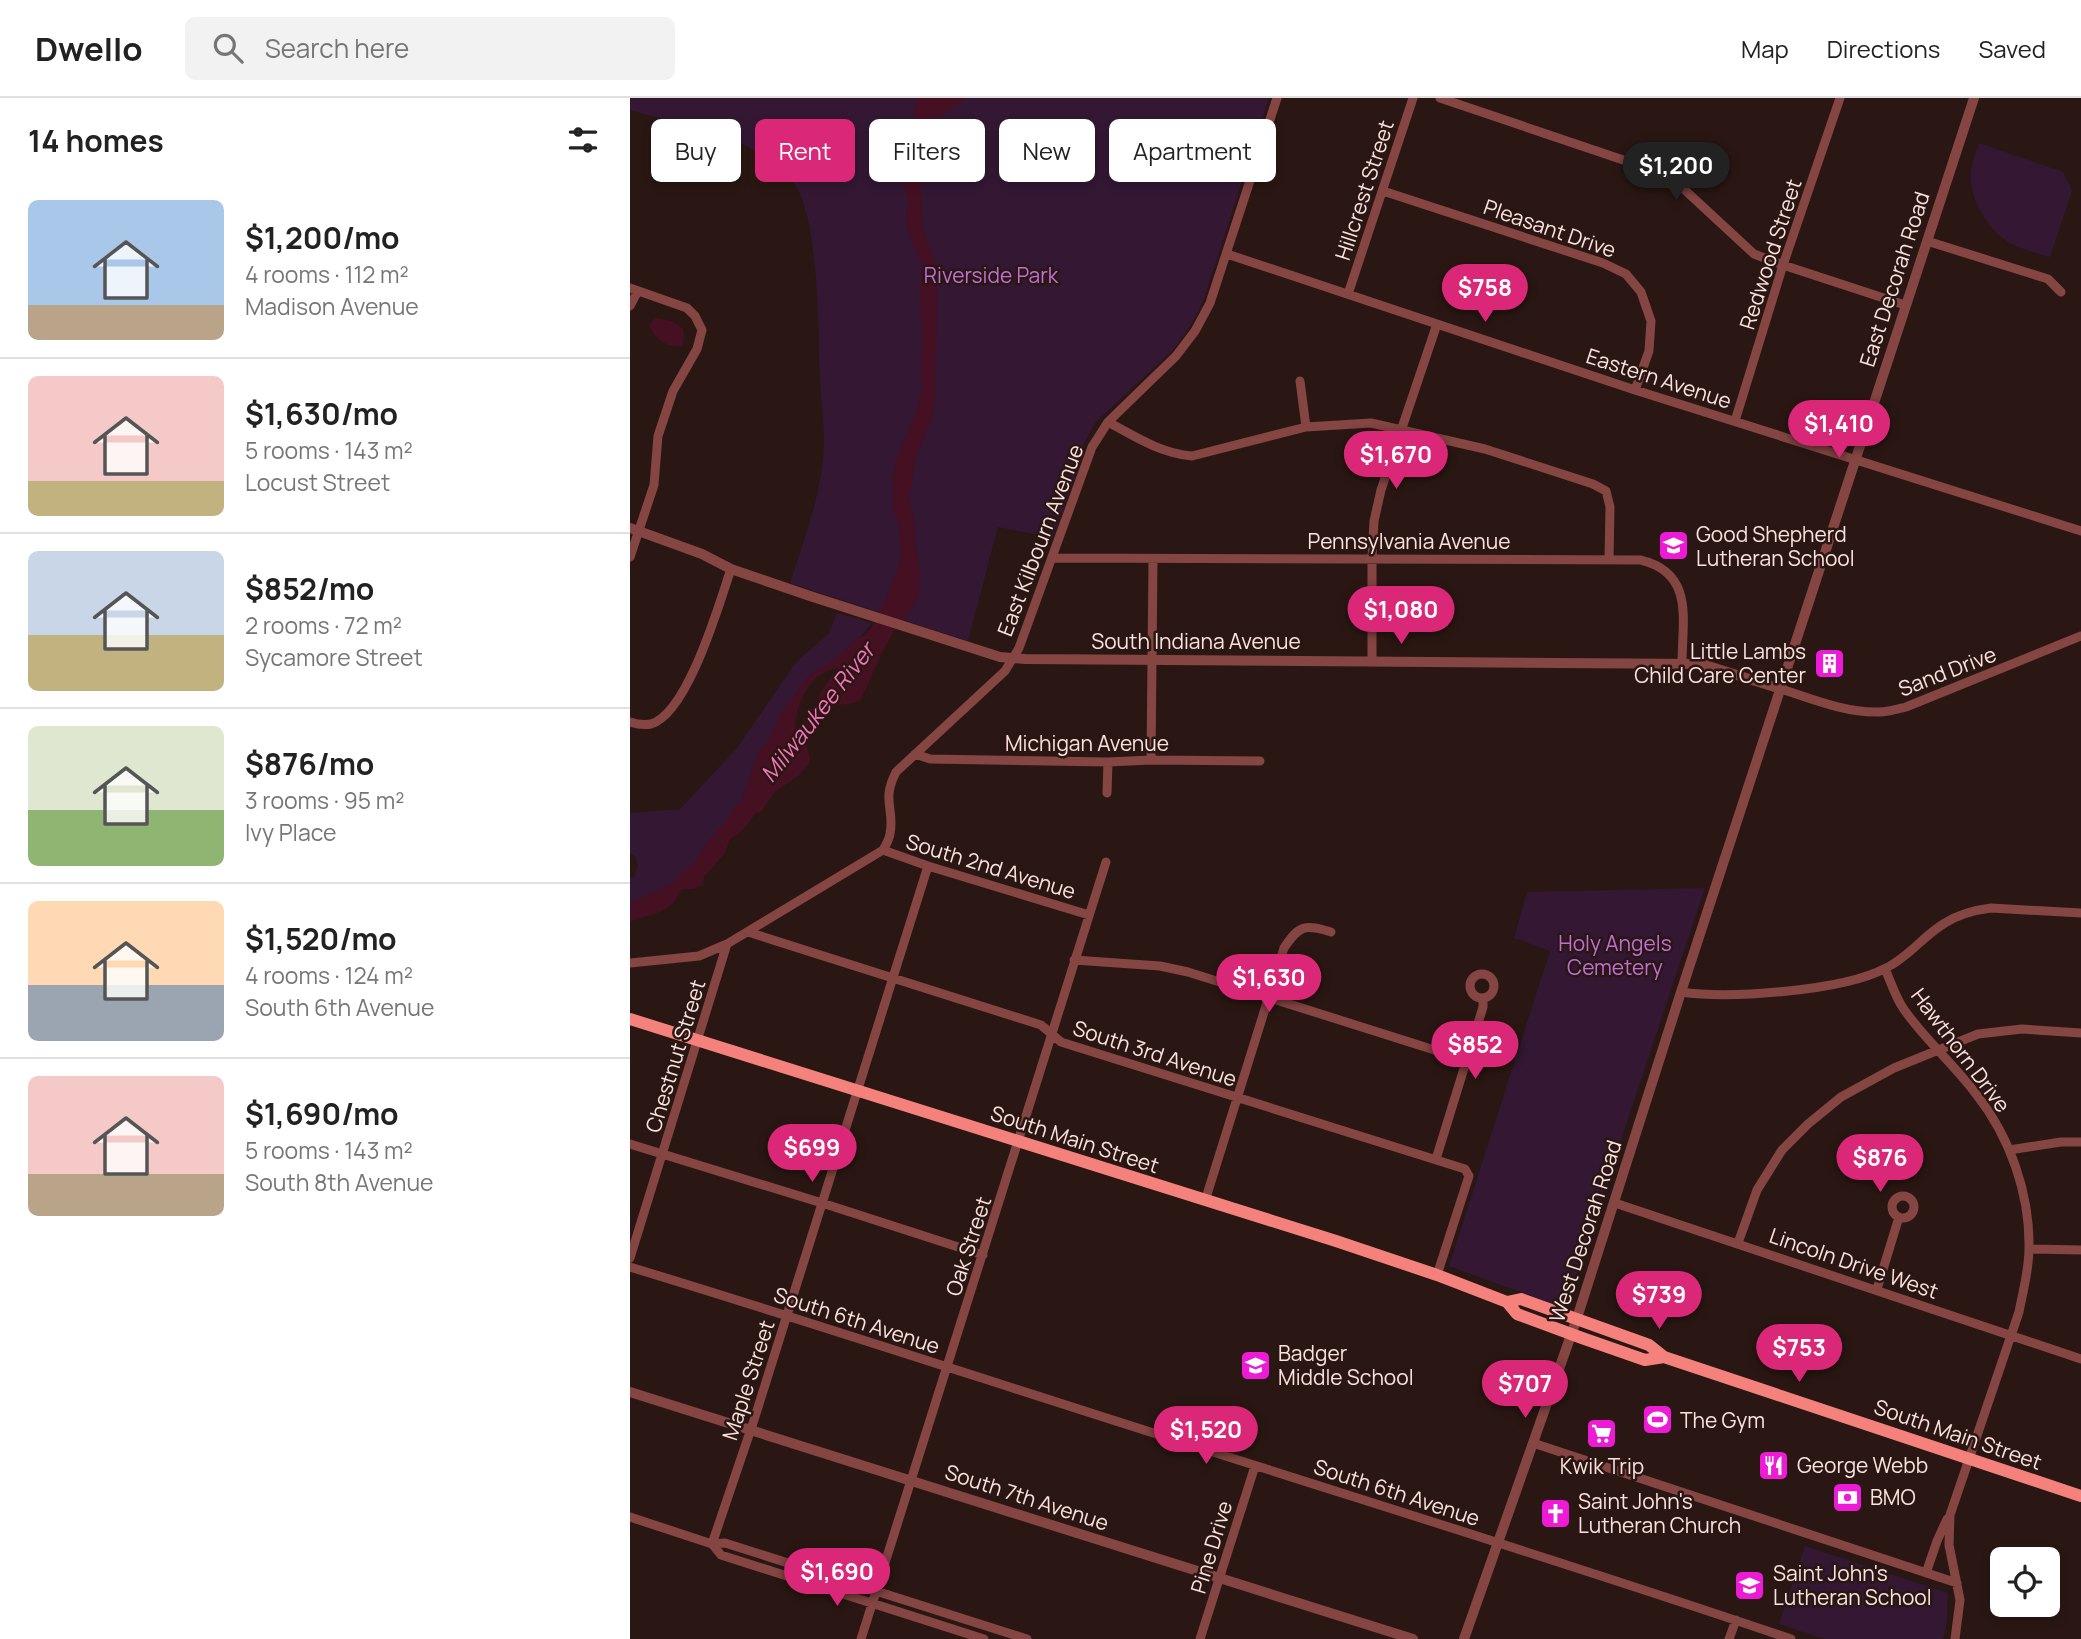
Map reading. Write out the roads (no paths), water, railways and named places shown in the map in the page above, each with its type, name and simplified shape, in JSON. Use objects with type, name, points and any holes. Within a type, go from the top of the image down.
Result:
[{"type":"main road","name":"South Main Street","points":[[630,1019],[1020,1140],[1437,1275],[1507,1301],[1521,1299],[1650,1345],[1664,1357],[2081,1496]]},
{"type":"main road","name":"South Main Street","points":[[1507,1301],[1517,1314],[1572,1335],[1645,1360],[1664,1357]]},
{"type":"street","name":"East Kilbourn Avenue","points":[[883,850],[890,836],[888,794],[896,772],[1004,671],[1013,659],[1092,447],[1108,422],[1175,356],[1195,331],[1210,303],[1276,98]]},
{"type":"street","name":"Hillcrest Street","points":[[1348,294],[1413,98]]},
{"type":"street","points":[[1440,98],[1641,166],[1674,180],[1754,254],[1905,305]]},
{"type":"street","name":"Redwood Street","points":[[1735,421],[1783,265],[1840,98]]},
{"type":"street","name":"East Decorah Road","points":[[1734,832],[1974,98]]},
{"type":"street","name":"Pleasant Drive","points":[[1383,191],[1604,263],[1626,274],[1641,292],[1651,321],[1649,351],[1635,390]]},
{"type":"street","points":[[1927,241],[2048,279],[2061,292]]},
{"type":"street","name":"Eastern Avenue","points":[[1227,254],[1635,390],[2081,531]]},
{"type":"street","points":[[630,306],[634,290],[687,307],[702,330],[697,349],[673,391],[658,436],[654,485],[634,529],[630,557]]},
{"type":"street","points":[[1372,661],[1374,521],[1381,489],[1437,324]]},
{"type":"street","points":[[1300,381],[1306,427]]},
{"type":"street","points":[[1108,422],[1164,451],[1192,456],[1306,427],[1371,423],[1485,449],[1609,489],[1609,560]]},
{"type":"street","name":"South Indiana Avenue","points":[[634,529],[702,554],[732,569],[867,616],[1013,659],[1682,663],[1716,667],[1781,689]]},
{"type":"street","name":"Pennsylvania Avenue","points":[[1052,558],[1641,560],[1653,563],[1669,573],[1679,588],[1683,609],[1682,663]]},
{"type":"street","points":[[1152,760],[1153,559]]},
{"type":"street","points":[[630,722],[650,724],[663,718],[675,705],[696,666],[732,569]]},
{"type":"street","name":"Sand Drive","points":[[1781,689],[1827,705],[1879,712],[1897,709],[2081,636]]},
{"type":"street","name":"Michigan Avenue","points":[[915,754],[930,759],[1260,761]]},
{"type":"street","points":[[1107,793],[1108,762]]},
{"type":"street","name":"West Decorah Road","points":[[1464,1639],[1572,1335],[1734,832]]},
{"type":"street","points":[[630,964],[699,956],[727,944],[883,850]]},
{"type":"street","name":"South 2nd Avenue","points":[[883,850],[1089,915]]},
{"type":"street","name":"Oak Street","points":[[861,1639],[1106,862]]},
{"type":"street","name":"Maple Street","points":[[712,1544],[751,1430],[928,866]]},
{"type":"street","points":[[1681,992],[1775,992],[1867,976],[1885,969],[1944,923],[1976,910],[1991,908],[2081,913]]},
{"type":"street","points":[[1205,1201],[1284,948],[1295,932],[1312,926],[1331,932]]},
{"type":"street","name":"South 3rd Avenue","points":[[748,932],[1041,1025],[1061,1042],[1465,1169],[1469,1176],[1437,1275]]},
{"type":"street","name":"Chestnut Street","points":[[630,1258],[727,944]]},
{"type":"street","points":[[1074,960],[1160,966],[1188,972],[1466,1059]]},
{"type":"street","name":"Hawthorn Drive","points":[[1885,969],[1904,1009],[1989,1111],[2010,1150],[2024,1199],[2029,1249],[2021,1301],[1950,1515],[1949,1545],[1960,1612],[1955,1639]]},
{"type":"street","points":[[1436,1159],[1483,1007],[1483,998]]},
{"type":"street","points":[[1738,1243],[1757,1191],[1782,1150],[1841,1097],[1894,1068],[1978,1034],[2022,1029],[2081,1033]]},
{"type":"street","points":[[2010,1150],[2061,1142],[2081,1142]]},
{"type":"street","points":[[630,1144],[983,1255]]},
{"type":"street","name":"Lincoln Drive West","points":[[1615,1203],[2081,1359]]},
{"type":"street","points":[[1877,1289],[1899,1217]]},
{"type":"street","points":[[2029,1249],[2081,1250]]},
{"type":"street","name":"South 6th Avenue","points":[[630,1267],[1497,1542],[1791,1639]]},
{"type":"street","name":"South 7th Avenue","points":[[630,1392],[1413,1639]]},
{"type":"street","points":[[1533,1443],[1957,1583]]},
{"type":"street","name":"Pine Drive","points":[[1200,1639],[1255,1465]]},
{"type":"street","points":[[1926,1573],[1950,1515]]},
{"type":"street","points":[[630,1517],[712,1544],[725,1542],[1027,1639]]},
{"type":"street","points":[[712,1544],[721,1555],[984,1639]]},
{"type":"street","points":[[1729,1639],[1736,1620]]},
{"type":"water","points":[[918,98],[965,98],[938,119],[913,119]]},
{"type":"water","points":[[905,182],[922,182],[923,230],[937,267],[933,415],[915,459],[910,497],[920,575],[919,592],[913,606],[885,647],[861,699],[830,708],[810,730],[806,740],[810,763],[798,776],[775,792],[760,813],[757,812],[743,830],[730,839],[725,853],[704,877],[703,885],[682,889],[669,907],[630,922],[630,903],[674,882],[680,873],[694,863],[730,816],[737,802],[741,802],[759,750],[767,743],[783,709],[799,687],[813,672],[829,663],[871,629],[901,559],[899,525],[893,509],[894,464],[916,413],[921,391],[922,331],[922,262],[907,227],[906,210],[909,206]],"holes":[[[855,665],[847,674],[822,691],[813,711],[800,725],[799,730],[796,729],[802,698],[811,683],[833,669]]]},
{"type":"water","points":[[655,318],[672,321],[683,329],[682,346],[666,344],[658,338],[649,325]]},
{"type":"waterway","name":"Milwaukee River","points":[[827,695],[860,653]]},
{"type":"place","name":"Good Shepherd Lutheran School","points":[[1673,546]]},
{"type":"place","name":"Little Lambs Child Care Center","points":[[1829,663]]},
{"type":"place","name":"Badger Middle School","points":[[1255,1365]]},
{"type":"place","name":"The Gym","points":[[1657,1420]]},
{"type":"place","name":"Kwik Trip","points":[[1602,1434]]},
{"type":"place","name":"George Webb","points":[[1774,1465]]},
{"type":"place","name":"BMO","points":[[1847,1497]]},
{"type":"place","name":"Saint John's Lutheran Church","points":[[1555,1513]]},
{"type":"place","name":"Saint John's Lutheran School","points":[[1750,1585]]},
{"type":"park label","name":"Riverside Park","points":[[991,275]]},
{"type":"park label","name":"Holy Angels Cemetery","points":[[1615,955]]}]
